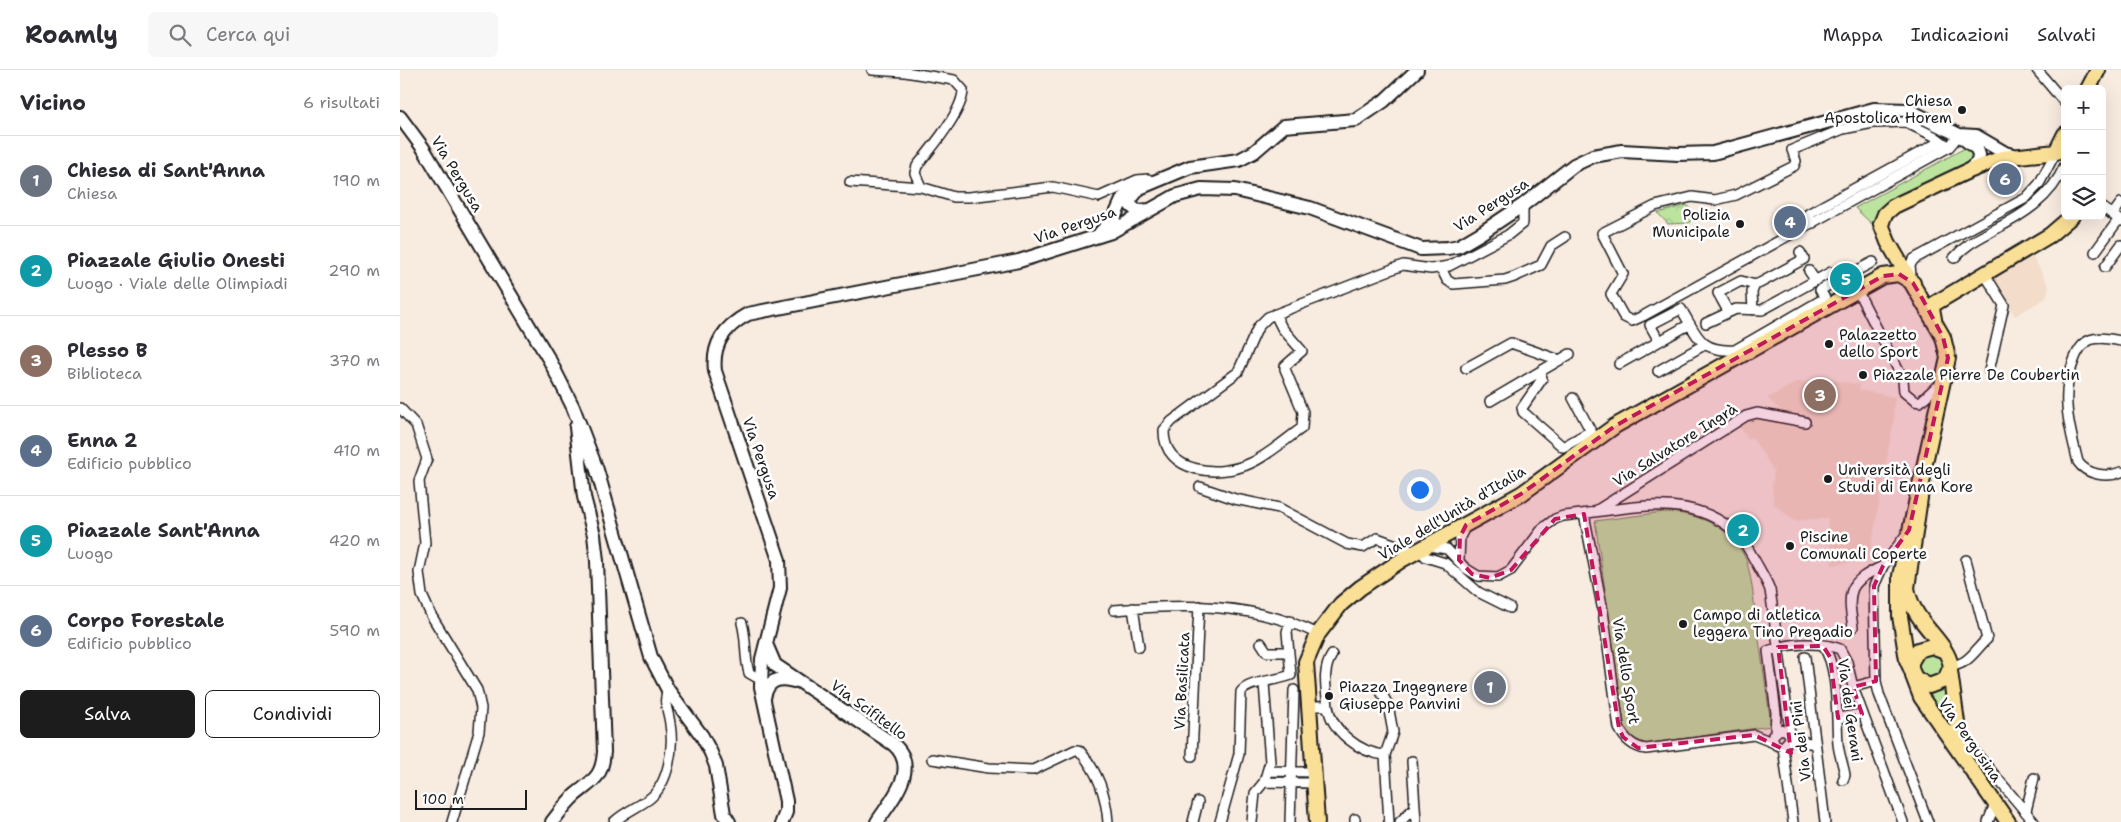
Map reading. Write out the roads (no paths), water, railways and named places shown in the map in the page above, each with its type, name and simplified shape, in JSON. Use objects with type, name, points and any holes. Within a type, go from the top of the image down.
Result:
[{"type":"main road","points":[[1096,237],[1109,225],[1123,198],[1134,195],[1152,183],[1190,167],[1230,162],[1246,157],[1284,126],[1356,120],[1384,101],[1417,70]]},
{"type":"main road","points":[[2090,85],[2098,70]]},
{"type":"main road","name":"Via Pergusa","points":[[782,822],[786,812],[786,801],[763,701],[761,674],[766,642],[780,588],[779,560],[715,372],[715,350],[724,332],[737,320],[748,314],[1019,261],[1096,237],[1126,225],[1187,191],[1217,188],[1235,190],[1310,208],[1406,245],[1435,250],[1465,242],[1524,205],[1574,165],[1605,153],[1622,151],[1678,154],[1713,153],[1874,109],[1887,108],[1915,113],[1959,134]]},
{"type":"main road","name":"Via Pergusa","points":[[400,118],[428,156],[550,361],[573,408],[600,480],[646,643],[668,690],[702,736],[712,753],[724,814],[729,822]]},
{"type":"main road","points":[[1959,134],[1976,136],[2005,153],[2018,156]]},
{"type":"main road","points":[[1959,134],[1977,149],[1979,155],[1978,162],[1966,172]]},
{"type":"main road","points":[[1945,652],[1932,646],[1918,650],[1911,662],[1911,671],[1919,682],[1929,686],[1945,680],[1951,668],[1945,652],[1922,624],[1910,604],[1907,579],[1923,477],[1948,358],[1946,343],[1922,298],[1888,242],[1881,224],[1887,212],[1894,206],[1966,172],[2002,158],[2056,152],[2061,142]]},
{"type":"main road","points":[[1134,195],[1131,206],[1137,211],[1152,210]]},
{"type":"main road","points":[[1126,225],[1134,195]]},
{"type":"main road","points":[[1118,209],[1119,218],[1126,225]]},
{"type":"main road","points":[[1936,324],[1932,308],[1944,297],[2050,235],[2067,220]]},
{"type":"main road","points":[[1883,276],[1890,265],[1888,242]]},
{"type":"main road","points":[[1883,276],[1899,274],[1913,283]]},
{"type":"main road","name":"Viale dell'Unità d'Italia","points":[[1317,822],[1307,706],[1306,662],[1318,634],[1332,614],[1351,595],[1421,549],[1450,541],[1466,525],[1521,494],[1593,435],[1615,426],[1827,302],[1857,290],[1883,276]]},
{"type":"main road","points":[[1922,298],[1930,300],[1944,297]]},
{"type":"main road","points":[[552,822],[576,794],[594,780],[603,766],[597,561],[589,514],[585,508],[573,408]]},
{"type":"main road","points":[[583,486],[586,479],[590,477],[600,480],[589,514]]},
{"type":"main road","name":"Via Pergusina","points":[[1923,477],[1907,534],[1900,576],[1899,601],[1903,643],[1921,697],[2008,822]]},
{"type":"main road","points":[[589,514],[598,504],[607,507]]},
{"type":"main road","points":[[766,642],[769,654],[781,674]]},
{"type":"main road","name":"Via Pergusina","points":[[1951,668],[1959,734],[1968,755],[2015,822]]},
{"type":"main road","points":[[761,674],[781,674]]},
{"type":"main road","points":[[763,701],[767,686],[781,674]]},
{"type":"main road","name":"Via Scifitello","points":[[781,674],[804,684],[893,744],[904,756],[905,772],[902,782],[877,822]]},
{"type":"street","points":[[872,70],[904,72],[954,80],[963,90],[957,108],[948,125],[917,166],[916,173],[921,187]]},
{"type":"street","points":[[2037,70],[2061,98]]},
{"type":"street","points":[[1949,147],[1905,122],[1874,123],[1844,129],[1792,150],[1796,161],[1794,166],[1736,195],[1715,200],[1692,197],[1654,206],[1602,233],[1623,274],[1611,294],[1624,317],[1632,321],[1643,316],[1949,147],[1959,134]]},
{"type":"street","points":[[1813,223],[1808,214],[1941,141]]},
{"type":"street","points":[[1913,283],[1909,270],[1914,259],[2026,198],[2039,184],[2056,152]]},
{"type":"street","points":[[1954,258],[1969,243],[2031,208],[2058,181],[2061,174]]},
{"type":"street","points":[[850,182],[921,187],[954,197],[969,197],[1053,187],[1099,196],[1137,180],[1148,180],[1152,183]]},
{"type":"street","points":[[2095,252],[2117,218],[2121,203]]},
{"type":"street","points":[[1275,314],[1282,328],[1302,351],[1285,366],[1285,369],[1303,412],[1302,428],[1253,463],[1244,466],[1215,470],[1192,469],[1183,465],[1167,450],[1164,430],[1172,421],[1238,372],[1262,322],[1275,314],[1403,265],[1431,269],[1440,268],[1469,257],[1508,235],[1524,223],[1524,205]]},
{"type":"street","points":[[2106,210],[2117,218]]},
{"type":"street","points":[[1440,268],[1447,280],[1453,284],[1505,280],[1541,265],[1551,246],[1565,237]]},
{"type":"street","points":[[2105,267],[2121,244]]},
{"type":"street","points":[[1753,310],[1752,292],[1755,285],[1804,260],[1800,252]]},
{"type":"street","points":[[1659,341],[1650,326],[1681,308],[1704,345],[1718,351],[1735,350],[1827,302],[1820,290],[1873,262]]},
{"type":"street","points":[[1809,271],[1814,280]]},
{"type":"street","points":[[1706,323],[1728,311],[1736,309],[1762,310],[1830,272],[1836,281]]},
{"type":"street","points":[[1984,273],[2004,305],[1989,370]]},
{"type":"street","points":[[1728,311],[1718,293],[1741,281],[1755,285]]},
{"type":"street","points":[[1857,290],[1903,379],[1904,392],[1915,402],[1920,402],[1935,388],[1942,388]]},
{"type":"street","points":[[1619,364],[1690,324]]},
{"type":"street","points":[[2121,341],[2096,338],[2080,346],[2068,377],[2066,405],[2078,462],[2082,468],[2104,475],[2121,472]]},
{"type":"street","points":[[1466,368],[1511,343],[1559,360]]},
{"type":"street","points":[[1658,371],[1704,345]]},
{"type":"street","points":[[1490,401],[1570,354]]},
{"type":"street","points":[[1541,371],[1542,380],[1522,408],[1523,412],[1563,447],[1593,435],[1573,398]]},
{"type":"street","points":[[400,408],[416,425],[427,459],[419,487],[425,543],[419,572],[422,595],[431,615],[477,690],[481,708],[479,732],[452,822]]},
{"type":"street","name":"Via Salvatore Ingrà","points":[[1588,514],[1746,416],[1757,413],[1805,422]]},
{"type":"street","points":[[1200,487],[1235,499],[1279,508],[1347,544],[1363,547],[1377,538],[1421,549],[1426,557],[1445,563],[1473,588],[1510,608]]},
{"type":"street","points":[[1450,541],[1465,568],[1478,576],[1498,577],[1511,570],[1549,524],[1563,516],[1662,505],[1696,510],[1726,524],[1746,546],[1766,578],[1770,590],[1790,738],[1783,747],[1793,822]]},
{"type":"street","name":"Via dello Sport","points":[[1588,514],[1617,719],[1623,737],[1638,748],[1646,749],[1754,735],[1774,743]]},
{"type":"street","points":[[1907,579],[1905,571],[1910,540],[1907,534],[1883,566],[1874,586],[1876,681],[1879,694],[1928,822]]},
{"type":"street","points":[[1951,668],[1970,659],[1976,649],[1987,639],[1966,560]]},
{"type":"street","points":[[1854,627],[1849,601],[1854,585],[1861,576],[1883,566]]},
{"type":"street","points":[[1114,610],[1187,605],[1248,611],[1290,621],[1318,634]]},
{"type":"street","name":"Via Basilicata","points":[[1192,756],[1200,606]]},
{"type":"street","points":[[1133,608],[1139,647]]},
{"type":"street","points":[[1220,822],[1239,754],[1241,692],[1245,686],[1264,683],[1291,675],[1287,632],[1290,621]]},
{"type":"street","points":[[742,623],[746,635],[745,652],[749,673],[756,677],[761,674]]},
{"type":"street","points":[[1261,643],[1267,652],[1289,652]]},
{"type":"street","points":[[1783,747],[1774,743],[1772,738],[1775,732],[1776,713],[1768,651],[1778,647],[1823,646],[1834,647],[1843,652],[1862,714],[1903,822]]},
{"type":"street","name":"Via dei Gerani","points":[[1823,646],[1830,657],[1838,718],[1838,742],[1845,775],[1843,780]]},
{"type":"street","points":[[1332,655],[1327,662],[1325,676],[1328,706],[1334,725],[1364,751],[1385,755]]},
{"type":"street","name":"Via dei Pini","points":[[1805,658],[1825,822]]},
{"type":"street","points":[[1853,687],[1876,681]]},
{"type":"street","points":[[1252,822],[1255,793],[1264,782],[1269,771],[1264,683]]},
{"type":"street","points":[[614,822],[653,795],[665,774],[669,758],[671,734],[665,700],[668,690]]},
{"type":"street","points":[[1290,822],[1294,690]]},
{"type":"street","points":[[1380,690],[1388,705],[1393,732],[1385,755],[1389,822]]},
{"type":"street","points":[[1307,706],[1328,706]]},
{"type":"street","points":[[1838,718],[1862,714]]},
{"type":"street","points":[[1775,732],[1785,730],[1790,738],[1815,744]]},
{"type":"street","points":[[1959,734],[2034,822]]},
{"type":"street","points":[[932,759],[989,768],[1033,770],[1075,750],[1079,750],[1089,763],[1103,789],[1108,822]]},
{"type":"street","points":[[1412,761],[1416,822]]},
{"type":"street","points":[[1269,771],[1291,772],[1313,778]]},
{"type":"street","points":[[1264,782],[1291,782],[1313,778]]},
{"type":"street","points":[[2026,811],[2034,778]]},
{"type":"street","points":[[1193,822],[1198,802]]},
{"type":"street","points":[[1988,822],[1995,804]]},
{"type":"street","points":[[1400,822],[1415,808]]},
{"type":"place","name":"Chiesa Apostolica Horem","points":[[1962,110]]},
{"type":"place","name":"Corpo Forestale","points":[[2005,179]]},
{"type":"place","name":"Enna 2","points":[[1790,222]]},
{"type":"place","name":"Polizia Municipale","points":[[1740,224]]},
{"type":"place","name":"Piazzale Sant'Anna","points":[[1846,279]]},
{"type":"place","name":"Palazzetto dello Sport","points":[[1829,344]]},
{"type":"place","name":"Piazzale Pierre De Coubertin","points":[[1863,375]]},
{"type":"place","name":"Plesso B","points":[[1820,395]]},
{"type":"place","name":"Università degli Studi di Enna Kore","points":[[1828,479]]},
{"type":"place","name":"Piazzale Giulio Onesti","points":[[1743,530]]},
{"type":"place","name":"Piscine Comunali Coperte","points":[[1790,546]]},
{"type":"place","name":"Campo di atletica leggera Tino Pregadio","points":[[1683,624]]},
{"type":"place","name":"Chiesa di Sant'Anna","points":[[1490,687]]},
{"type":"place","name":"Piazza Ingegnere Giuseppe Panvini","points":[[1329,696]]}]
